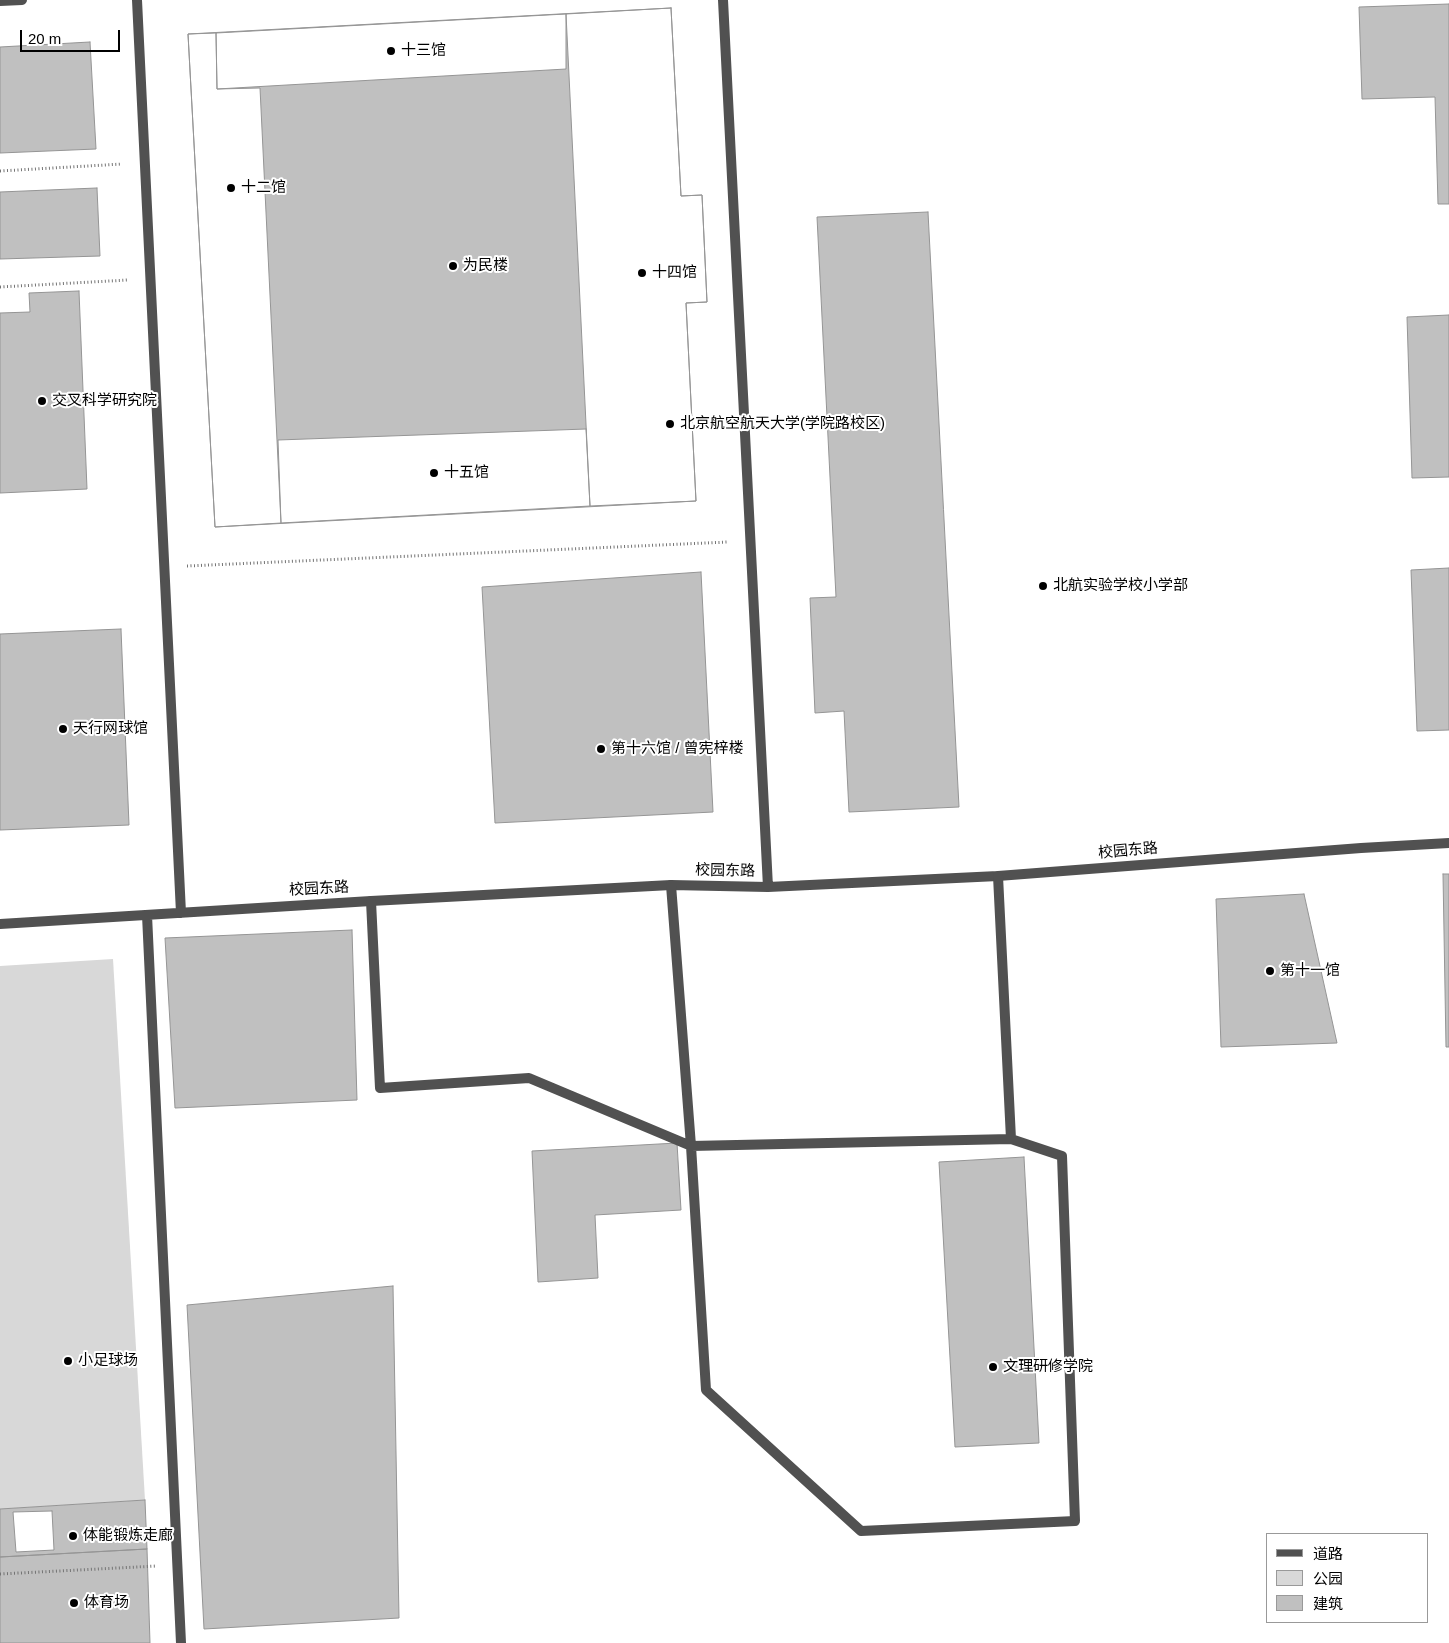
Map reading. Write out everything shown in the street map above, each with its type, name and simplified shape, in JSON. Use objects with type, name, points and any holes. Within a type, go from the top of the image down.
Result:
[{"type":"street","points":[[0,1],[22,0]]},
{"type":"street","points":[[137,0],[181,913]]},
{"type":"street","points":[[724,0],[768,887]]},
{"type":"street","name":"校园东路","points":[[0,924],[671,885],[768,887],[998,876],[1449,843]]},
{"type":"street","points":[[998,876],[1011,1139]]},
{"type":"street","points":[[371,901],[380,1088],[529,1078],[691,1146],[1011,1139],[1062,1156],[1075,1521],[861,1531],[706,1390],[691,1146],[671,885]]},
{"type":"street","points":[[147,915],[181,1643]]},
{"type":"path","points":[[0,171],[146,163]]},
{"type":"path","points":[[0,287],[151,279]]},
{"type":"path","points":[[164,567],[751,540]]},
{"type":"path","points":[[0,1574],[177,1565]]},
{"type":"green space","points":[[113,959],[145,1500],[0,1509],[0,966]]},
{"type":"building","points":[[1449,4],[1449,204],[1438,204],[1435,97],[1362,99],[1359,7]]},
{"type":"building","name":"为民楼","points":[[671,8],[681,196],[702,195],[707,302],[686,303],[696,501],[215,527],[188,34]]},
{"type":"building","name":"十四馆","points":[[671,8],[681,196],[702,195],[707,302],[686,303],[696,501],[590,506],[566,14]]},
{"type":"building","name":"十三馆","points":[[566,14],[566,69],[217,89],[216,33]]},
{"type":"building","name":"十二馆","points":[[216,33],[217,89],[260,88],[281,523],[215,527],[188,34]]},
{"type":"building","points":[[90,42],[96,149],[0,153],[0,47]]},
{"type":"building","points":[[97,188],[100,256],[0,259],[0,192]]},
{"type":"building","points":[[928,212],[959,807],[849,812],[844,711],[815,713],[810,598],[836,597],[817,217]]},
{"type":"building","name":"交叉科学研究院","points":[[79,291],[87,489],[0,493],[0,313],[30,312],[29,293]]},
{"type":"building","points":[[1449,315],[1449,477],[1412,478],[1407,317]]},
{"type":"building","name":"十五馆","points":[[586,429],[590,506],[281,523],[278,440]]},
{"type":"building","points":[[1449,568],[1449,730],[1417,731],[1411,570]]},
{"type":"building","name":"第十六馆 / 曾宪梓楼","points":[[701,572],[713,812],[495,823],[482,587]]},
{"type":"building","name":"天行网球馆","points":[[121,629],[129,825],[0,830],[0,634]]},
{"type":"building","points":[[1443,874],[1449,874],[1449,1047],[1446,1047]]},
{"type":"building","name":"第十一馆","points":[[1304,894],[1337,1043],[1221,1047],[1216,899]]},
{"type":"building","points":[[352,930],[357,1100],[175,1108],[165,938]]},
{"type":"building","points":[[677,1143],[681,1210],[595,1215],[598,1278],[538,1282],[532,1151]]},
{"type":"building","name":"文理研修学院","points":[[1024,1157],[1039,1443],[955,1447],[939,1162]]},
{"type":"building","points":[[393,1286],[399,1618],[204,1629],[187,1305]]},
{"type":"building","name":"体能锻炼走廊","points":[[145,1500],[147,1549],[0,1557],[0,1509]]},
{"type":"building","points":[[52,1511],[54,1550],[16,1552],[13,1512]]},
{"type":"building","name":"体育场","points":[[147,1549],[150,1643],[0,1643],[0,1557]]},
{"type":"place","name":"十三馆","points":[[391,51]]},
{"type":"place","name":"十二馆","points":[[231,188]]},
{"type":"place","name":"为民楼","points":[[453,266]]},
{"type":"place","name":"十四馆","points":[[642,273]]},
{"type":"place","name":"交叉科学研究院","points":[[42,401]]},
{"type":"place","name":"北京航空航天大学(学院路校区)","points":[[670,424]]},
{"type":"place","name":"十五馆","points":[[434,473]]},
{"type":"place","name":"北航实验学校小学部","points":[[1043,586]]},
{"type":"place","name":"天行网球馆","points":[[63,729]]},
{"type":"place","name":"第十六馆 / 曾宪梓楼","points":[[601,749]]},
{"type":"place","name":"第十一馆","points":[[1270,971]]},
{"type":"place","name":"小足球场","points":[[68,1361]]},
{"type":"place","name":"文理研修学院","points":[[993,1367]]},
{"type":"place","name":"体能锻炼走廊","points":[[73,1536]]},
{"type":"place","name":"体育场","points":[[74,1603]]}]
